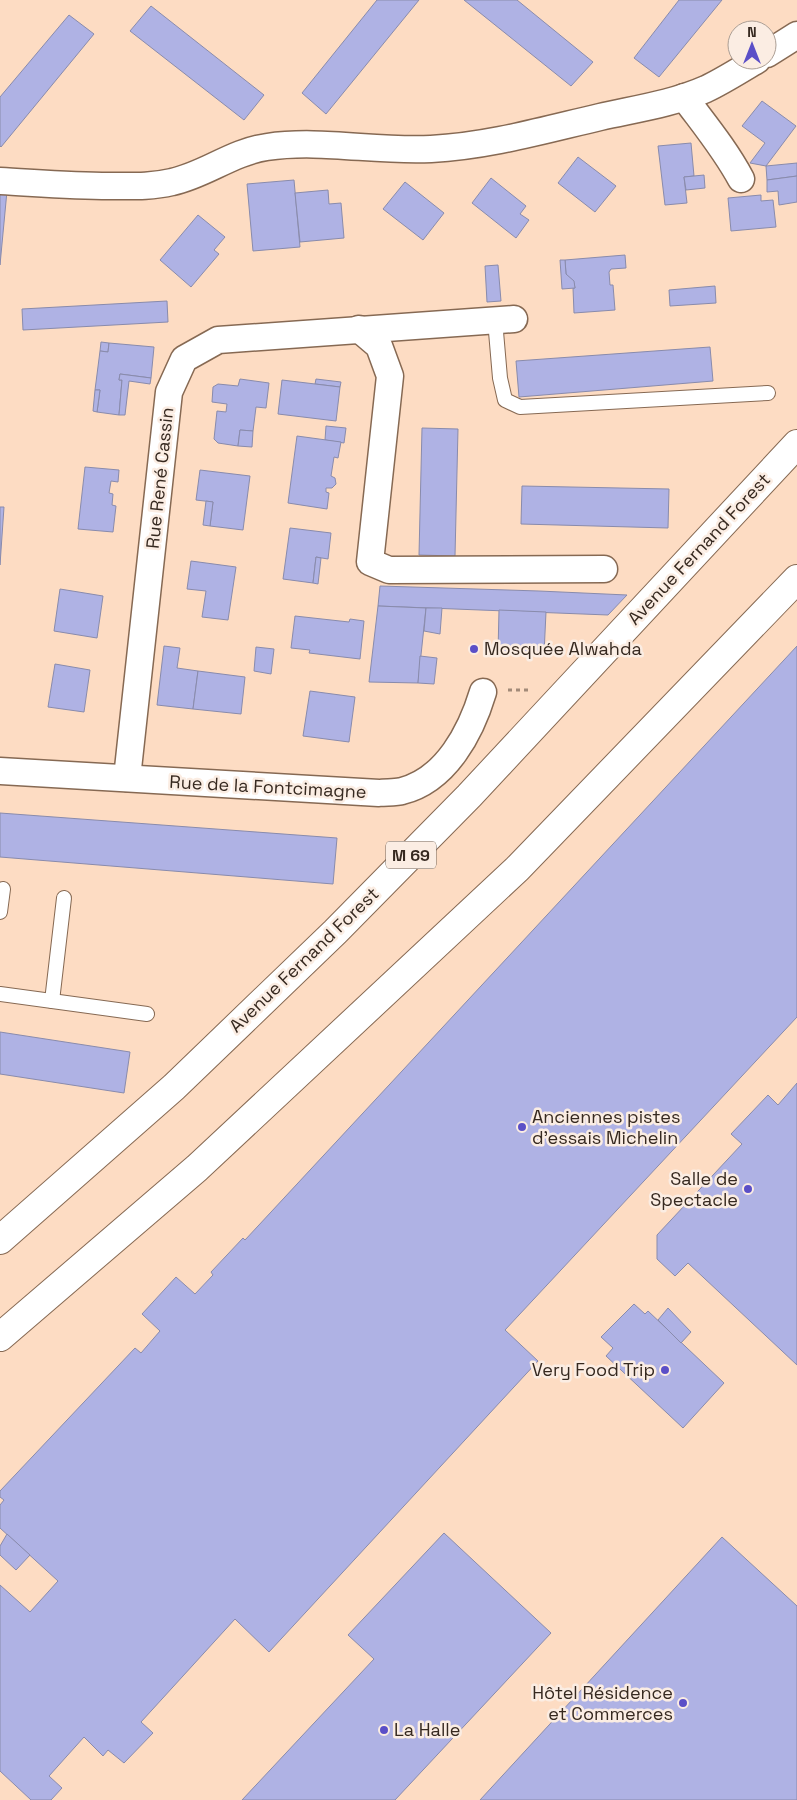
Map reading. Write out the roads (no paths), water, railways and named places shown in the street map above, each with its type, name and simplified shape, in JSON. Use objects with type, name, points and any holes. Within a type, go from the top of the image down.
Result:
[{"type":"main road","name":"Avenue Fernand Forest","points":[[0,1240],[174,1087],[300,966],[469,796],[797,444]]},
{"type":"main road","points":[[0,1337],[197,1168],[517,869],[797,579]]},
{"type":"street","points":[[777,48],[797,35]]},
{"type":"street","points":[[0,181],[78,186],[147,186],[194,176],[238,155],[266,147],[304,145],[405,149],[471,145],[511,138],[660,104],[706,89],[739,70]]},
{"type":"street","points":[[684,97],[730,158],[741,179]]},
{"type":"street","name":"Rue René Cassin","points":[[127,778],[169,392],[184,360],[218,340],[505,320]]},
{"type":"street","points":[[359,329],[379,346],[390,376],[370,562],[389,570],[604,569]]},
{"type":"street","name":"Rue de la Fontcimagne","points":[[0,771],[379,793],[402,791],[425,781],[457,750],[470,729],[483,692]]},
{"type":"lane","points":[[505,320],[500,378],[504,400],[520,407],[768,392]]},
{"type":"lane","points":[[0,912],[3,889]]},
{"type":"lane","points":[[52,1001],[64,898]]},
{"type":"lane","points":[[0,994],[147,1014]]},
{"type":"place","name":"Mosquée Alwahda","points":[[474,649]]},
{"type":"place","name":"Anciennes pistes d'essais Michelin","points":[[522,1127]]},
{"type":"place","name":"Salle de Spectacle","points":[[748,1189]]},
{"type":"place","name":"Very Food Trip","points":[[665,1370]]},
{"type":"place","name":"Hôtel Résidence et Commerces","points":[[683,1703]]},
{"type":"place","name":"La Halle","points":[[384,1730]]}]
